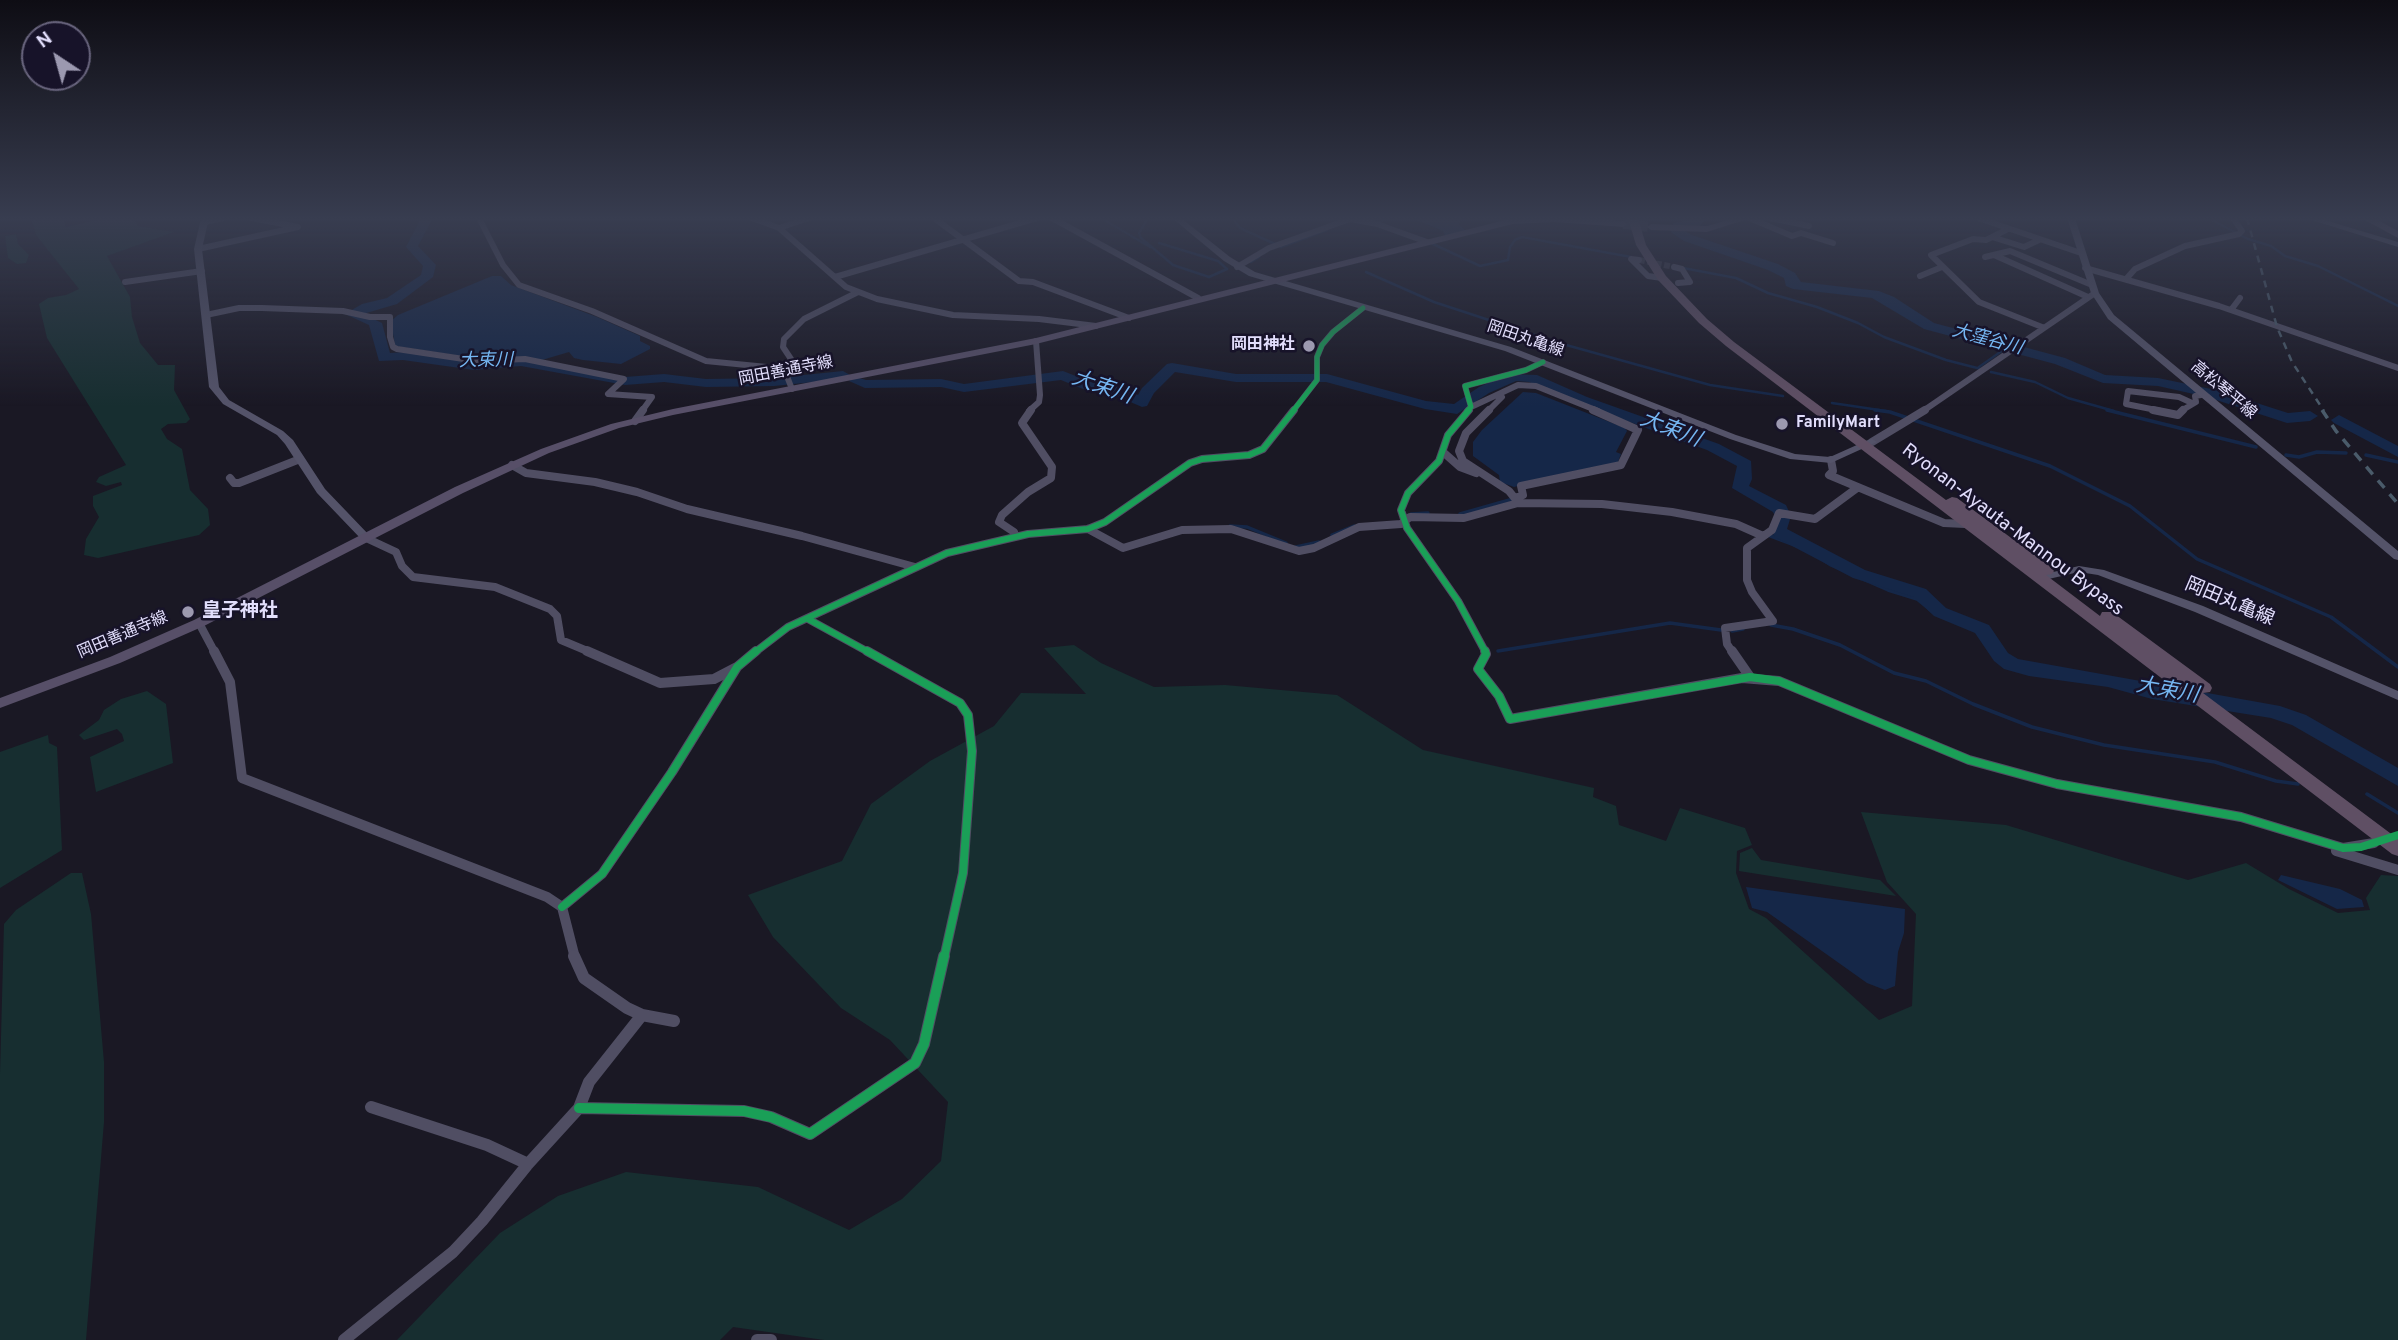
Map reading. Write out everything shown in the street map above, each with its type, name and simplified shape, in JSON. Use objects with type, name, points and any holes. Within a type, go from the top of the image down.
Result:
[{"type":"highway","name":"Ryonan-Ayauta-Mannou Bypass","points":[[1664,281],[1703,321],[1730,344],[2047,577],[2207,690],[2398,836]]},
{"type":"highway","name":"Ryonan-Ayauta-Mannou Bypass","points":[[1676,281],[1712,319],[1965,524],[2047,577],[2187,689],[2398,849]]},
{"type":"main road","points":[[203,281],[212,378],[219,395],[226,402],[280,433],[321,491],[366,538]]},
{"type":"main road","name":"岡田善通寺線","points":[[0,703],[115,660],[199,623],[512,465],[570,441],[635,421],[789,381],[1036,341],[1270,281]]},
{"type":"main road","name":"岡田丸亀線","points":[[1270,281],[1470,337],[1544,362],[1733,437],[1794,457],[1831,460],[1867,444]]},
{"type":"main road","name":"高松琴平線","points":[[2089,281],[2092,292],[2111,317],[2398,557]]},
{"type":"main road","name":"岡田丸亀線","points":[[2047,577],[2080,569],[2100,572],[2199,609],[2398,696]]},
{"type":"street","points":[[125,282],[135,281]]},
{"type":"street","points":[[515,281],[523,287],[592,312],[706,360],[777,368],[789,381]]},
{"type":"street","points":[[839,281],[858,292],[907,307],[940,313],[1065,321],[1096,326]]},
{"type":"street","points":[[1018,281],[1034,282],[1129,318]]},
{"type":"street","points":[[1166,281],[1198,298]]},
{"type":"street","points":[[1678,283],[1689,281]]},
{"type":"street","points":[[1956,281],[1979,302],[2042,327]]},
{"type":"street","points":[[2047,281],[2092,292]]},
{"type":"street","points":[[2069,281],[2092,292]]},
{"type":"street","points":[[2135,281],[2231,310],[2398,368]]},
{"type":"street","points":[[789,381],[791,359],[783,347],[783,339],[804,319],[858,292]]},
{"type":"street","points":[[1867,444],[1912,418],[2092,292]]},
{"type":"street","points":[[2231,310],[2240,298]]},
{"type":"street","points":[[206,315],[239,308],[356,312],[370,317],[390,317],[390,337],[393,347],[397,349],[477,361],[525,359],[622,381],[608,394],[652,397],[635,421]]},
{"type":"street","points":[[366,538],[396,552],[402,566],[413,578],[495,587],[550,609],[557,616],[561,640],[660,683],[714,679],[737,667],[788,627],[947,553],[1015,536],[1091,528],[1105,522],[1190,463],[1202,459],[1249,455],[1263,449],[1288,416],[1301,404],[1317,378],[1317,357],[1322,345],[1332,332],[1363,308]]},
{"type":"street","points":[[1015,536],[1014,532],[999,522],[1002,515],[1028,492],[1051,478],[1051,463],[1023,423],[1023,419],[1039,402],[1036,341]]},
{"type":"street","points":[[1469,404],[1465,386],[1526,370],[1544,362]]},
{"type":"street","points":[[1091,528],[1115,546],[1123,548],[1182,530],[1231,529],[1257,535],[1287,549],[1299,551],[1314,548],[1359,527],[1393,525],[1403,519],[1410,517],[1464,518],[1517,499],[1523,495],[1521,486],[1621,465],[1638,430],[1536,386],[1518,385],[1504,393],[1469,404],[1448,435],[1436,465],[1403,501],[1403,519],[1458,601],[1486,654],[1478,669],[1499,696],[1510,719],[1750,677],[1779,681],[1969,760],[2095,792],[2241,817],[2343,848],[2374,843]]},
{"type":"street","points":[[2192,403],[2179,397],[2128,391],[2126,404],[2178,415],[2186,406],[2196,402],[2195,396],[2198,392]]},
{"type":"street","points":[[1504,393],[1465,433],[1459,445],[1463,461],[1517,499],[1602,504],[1672,512],[1736,524],[1765,534]]},
{"type":"street","points":[[1443,452],[1465,470],[1485,476]]},
{"type":"street","points":[[230,478],[234,483],[239,483],[300,459]]},
{"type":"street","points":[[1831,460],[1833,471],[1829,475],[1944,523],[1965,524]]},
{"type":"street","points":[[512,465],[526,473],[595,482],[637,492],[687,509],[802,536],[915,567]]},
{"type":"street","points":[[1750,677],[1727,644],[1725,628],[1773,621],[1752,592],[1745,558],[1747,548],[1772,530],[1782,512],[1815,519],[1857,488]]},
{"type":"street","points":[[579,1108],[744,1111],[771,1117],[810,1134],[915,1063],[924,1044],[963,873],[972,751],[968,715],[960,704],[808,619]]},
{"type":"street","points":[[199,623],[230,682],[242,778],[264,789],[329,811],[429,853],[547,897],[562,907],[572,952],[584,978],[627,1008],[642,1015],[674,1021]]},
{"type":"street","points":[[562,907],[602,874],[694,738],[737,667]]},
{"type":"street","points":[[2309,838],[2314,844],[2398,870]]},
{"type":"street","points":[[344,1340],[453,1252],[482,1222],[528,1164],[579,1108],[589,1082],[642,1015]]},
{"type":"street","points":[[372,1107],[487,1145],[528,1164]]},
{"type":"street","points":[[757,1340],[771,1340]]},
{"type":"green space","points":[[72,281],[121,281],[130,297],[132,317],[140,343],[158,365],[175,365],[174,390],[190,419],[186,423],[168,424],[161,429],[167,439],[182,449],[190,490],[208,509],[210,525],[199,535],[98,558],[84,555],[86,539],[99,517],[93,506],[93,496],[122,485],[121,482],[106,486],[96,482],[99,477],[126,465],[47,338],[39,304],[48,298],[66,295],[79,289]]},
{"type":"green space","points":[[1074,645],[1101,663],[1154,687],[1225,685],[1337,695],[1423,750],[1594,788],[1593,797],[1616,806],[1619,825],[1666,841],[1680,808],[1745,828],[1752,845],[1737,851],[1736,873],[1749,909],[1766,918],[1879,1020],[1912,1006],[1916,914],[1887,882],[1861,812],[2006,825],[2188,880],[2246,863],[2289,889],[2338,913],[2370,910],[2366,898],[2381,875],[2398,876],[2398,1340],[824,1340],[733,1327],[720,1340],[397,1340],[500,1233],[558,1196],[626,1172],[758,1187],[849,1230],[902,1199],[941,1161],[948,1102],[890,1040],[841,1008],[773,937],[748,895],[842,861],[871,804],[930,761],[994,726],[1021,693],[1086,694],[1044,648]]},
{"type":"green space","points":[[147,691],[166,704],[173,763],[96,792],[90,757],[124,741],[122,734],[117,729],[84,740],[79,735],[99,720],[104,710],[121,699]]},
{"type":"green space","points":[[48,735],[49,743],[57,747],[62,850],[0,888],[0,752]]},
{"type":"green space","points":[[1752,848],[1761,860],[1880,880],[1896,896],[1739,871],[1740,853]]},
{"type":"green space","points":[[71,873],[82,873],[91,914],[104,1062],[104,1122],[86,1340],[0,1340],[0,1074],[4,924],[16,910]]},
{"type":"water","points":[[481,281],[506,281],[511,285],[640,336],[640,341],[650,346],[650,349],[621,364],[574,358],[569,352],[542,360],[481,359],[395,346],[391,321],[398,315]]},
{"type":"water","points":[[1523,392],[1536,393],[1625,428],[1627,431],[1616,452],[1621,454],[1618,462],[1514,487],[1500,482],[1499,475],[1473,456],[1473,442],[1482,430]]},
{"type":"water","points":[[2281,875],[2340,889],[2362,900],[2364,907],[2337,909],[2278,880]]},
{"type":"water","points":[[1746,887],[1905,909],[1895,986],[1885,990],[1867,983],[1767,912],[1752,908]]},
{"type":"waterway","name":"大束川","points":[[422,281],[392,301],[352,314],[375,323],[384,358],[403,356],[474,366],[521,362],[625,381],[664,378],[706,383],[774,382],[843,375]]},
{"type":"waterway","points":[[1385,281],[1434,302],[1559,343],[1710,385],[1783,396]]},
{"type":"waterway","points":[[1741,281],[1768,293],[1817,307],[1858,323],[1884,337],[1946,360],[1981,369]]},
{"type":"waterway","name":"大窪谷川","points":[[1791,281],[1798,286],[1874,294],[1889,300],[1929,326],[2060,361],[2103,379],[2158,382],[2211,393],[2287,418],[2310,416]]},
{"type":"waterway","points":[[2347,281],[2398,306]]},
{"type":"waterway","points":[[1979,367],[2006,348]]},
{"type":"waterway","name":"大束川","points":[[856,381],[865,384],[941,383],[964,388],[1063,375],[1093,388],[1115,390],[1142,403],[1147,391],[1172,367],[1236,378],[1327,378],[1425,405],[1457,409],[1484,390],[1514,377],[1532,378],[1582,400],[1713,447],[1745,464],[1740,488],[1780,509],[1783,516],[1777,529],[1781,533],[1859,574],[1920,593],[1940,612],[1982,629],[2001,657],[2011,664],[2029,670],[2108,680],[2152,692],[2273,711],[2299,720],[2398,778]]},
{"type":"waterway","points":[[1991,372],[2035,382],[2068,398],[2114,411]]},
{"type":"waterway","points":[[1832,403],[1886,411]]},
{"type":"waterway","points":[[1875,410],[1890,412],[2050,466],[2130,506],[2197,559],[2331,617],[2398,667]]},
{"type":"waterway","points":[[2107,410],[2256,447]]},
{"type":"waterway","name":"大窪谷川","points":[[2339,420],[2398,452]]},
{"type":"waterway","points":[[2286,455],[2299,457],[2317,452],[2346,453]]},
{"type":"waterway","points":[[2366,455],[2398,462]]},
{"type":"waterway","points":[[1460,514],[1513,499]]},
{"type":"waterway","points":[[1411,514],[1428,513]]},
{"type":"waterway","points":[[1230,526],[1247,527],[1286,543]]},
{"type":"waterway","points":[[1332,535],[1354,526]]},
{"type":"waterway","name":"大束川","points":[[1768,535],[1808,550],[1831,565],[1888,590],[1917,599],[1933,612],[1947,615]]},
{"type":"waterway","points":[[1296,547],[1319,542]]},
{"type":"waterway","points":[[1498,651],[1670,623],[1721,630]]},
{"type":"waterway","points":[[1771,625],[1793,629],[1840,645],[1894,673],[1926,681],[1973,704],[2032,727],[2104,745],[2215,762],[2276,781],[2298,784]]},
{"type":"waterway","points":[[1732,631],[1743,629]]},
{"type":"waterway","points":[[2367,794],[2398,813]]},
{"type":"railway","points":[[2264,281],[2277,327],[2292,362],[2324,411]]},
{"type":"railway","points":[[2322,410],[2336,431],[2398,504]]},
{"type":"cycle path","points":[[562,907],[602,874],[672,772],[737,667],[771,639],[788,627],[947,553],[1028,534],[1088,529],[1105,522],[1190,463],[1202,459],[1249,455],[1263,449],[1317,380],[1317,357],[1322,345],[1333,332],[1363,308]]},
{"type":"cycle path","points":[[1543,362],[1526,370],[1465,386],[1471,407],[1448,435],[1439,461],[1408,493],[1401,510],[1407,528],[1458,601],[1486,654],[1478,669],[1499,696],[1510,719],[1750,677],[1779,681],[1969,760],[2057,784],[2241,817],[2343,848],[2361,847],[2398,835]]},
{"type":"cycle path","points":[[579,1108],[744,1111],[771,1117],[810,1134],[915,1063],[924,1044],[963,873],[972,751],[968,715],[960,703],[808,619]]},
{"type":"place","name":"岡田神社","points":[[1309,346]]},
{"type":"place","name":"FamilyMart","points":[[1782,424]]},
{"type":"place","name":"皇子神社","points":[[188,612]]}]
